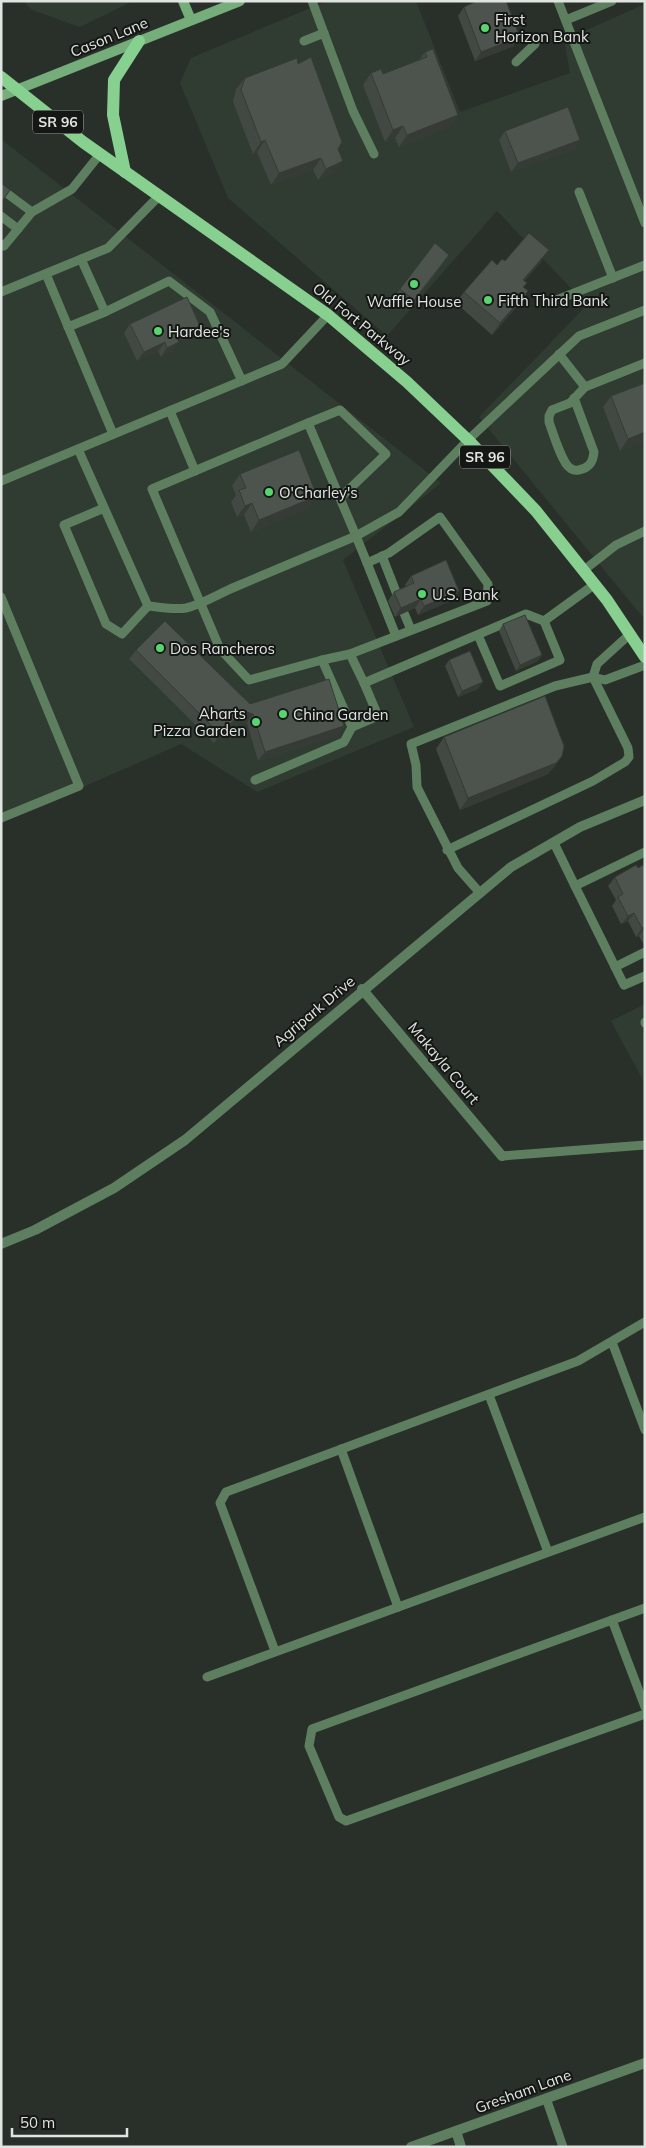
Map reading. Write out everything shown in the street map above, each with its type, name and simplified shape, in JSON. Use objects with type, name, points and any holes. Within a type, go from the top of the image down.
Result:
[{"type":"main road","points":[[125,172],[113,115],[114,80],[139,42]]},
{"type":"main road","name":"Old Fort Parkway","points":[[1,78],[100,154],[328,316],[407,382],[468,440],[536,510],[595,584],[645,657]]},
{"type":"street","points":[[183,1],[191,20]]},
{"type":"street","name":"Cason Lane","points":[[1,96],[240,1]]},
{"type":"street","name":"Agripark Drive","points":[[1,1244],[35,1230],[114,1188],[185,1140],[362,989],[511,867],[580,828],[645,800]]},
{"type":"street","name":"Makayla Court","points":[[362,989],[502,1156]]},
{"type":"street","name":"Gresham Lane","points":[[410,2147],[645,2063]]},
{"type":"street","points":[[456,2131],[461,2147]]},
{"type":"lane","points":[[312,1],[353,111],[374,154]]},
{"type":"lane","points":[[558,1],[645,223]]},
{"type":"lane","points":[[566,20],[589,6],[612,1]]},
{"type":"lane","points":[[304,41],[324,33]]},
{"type":"lane","points":[[516,62],[535,44]]},
{"type":"lane","points":[[1,244],[4,246],[32,212],[72,189],[100,154]]},
{"type":"lane","points":[[1,189],[32,212]]},
{"type":"lane","points":[[579,192],[613,278]]},
{"type":"lane","points":[[1,292],[108,248],[159,196]]},
{"type":"lane","points":[[1,216],[18,229]]},
{"type":"lane","points":[[80,259],[105,312]]},
{"type":"lane","points":[[549,303],[645,265]]},
{"type":"lane","points":[[46,274],[113,434]]},
{"type":"lane","points":[[68,327],[105,312],[168,281],[210,312],[242,381]]},
{"type":"lane","points":[[148,606],[185,608],[356,536],[399,512],[468,440],[579,336],[645,310]]},
{"type":"lane","points":[[1,481],[282,364],[328,316]]},
{"type":"lane","points":[[559,354],[585,387]]},
{"type":"lane","points":[[574,398],[594,452],[593,460],[588,466],[578,471],[571,469],[566,464],[549,422],[552,410],[565,406],[585,387],[645,363]]},
{"type":"lane","points":[[340,498],[386,454],[340,410],[152,490],[220,650],[249,680],[350,654],[487,601],[488,584],[440,517],[382,556],[367,563]]},
{"type":"lane","points":[[170,411],[195,471]]},
{"type":"lane","points":[[308,423],[396,636]]},
{"type":"lane","points":[[78,449],[148,606]]},
{"type":"lane","points":[[104,508],[64,525],[106,624],[122,634],[148,606]]},
{"type":"lane","points":[[584,570],[616,545],[645,532]]},
{"type":"lane","points":[[382,556],[398,597]]},
{"type":"lane","points":[[544,621],[595,584]]},
{"type":"lane","points":[[1,597],[79,786],[1,818]]},
{"type":"lane","points":[[404,613],[411,630]]},
{"type":"lane","points":[[364,683],[526,614],[544,621],[560,660],[500,686],[478,636]]},
{"type":"lane","points":[[447,850],[593,782],[625,762],[629,757],[628,748],[593,677],[597,664],[630,634]]},
{"type":"lane","points":[[256,780],[344,742],[352,727],[378,716],[350,654]]},
{"type":"lane","points":[[322,660],[352,727]]},
{"type":"lane","points":[[480,893],[458,868],[447,850],[417,786],[416,765],[411,744],[554,686],[593,677],[605,680],[645,665]]},
{"type":"lane","points":[[554,843],[624,985],[645,976]]},
{"type":"lane","points":[[575,886],[645,852]]},
{"type":"lane","points":[[615,967],[645,952]]},
{"type":"lane","points":[[502,1156],[645,1145]]},
{"type":"lane","points":[[275,1651],[220,1503],[226,1492],[578,1361],[645,1322]]},
{"type":"lane","points":[[612,1342],[645,1430]]},
{"type":"lane","points":[[489,1395],[548,1552]]},
{"type":"lane","points":[[341,1449],[398,1607]]},
{"type":"lane","points":[[207,1677],[645,1516]]},
{"type":"lane","points":[[645,1608],[312,1729],[308,1746],[339,1816],[346,1821],[645,1714]]},
{"type":"lane","points":[[612,1620],[645,1707]]},
{"type":"lane","points":[[546,2098],[563,2147]]},
{"type":"shaded area","points":[[23,1],[133,1],[80,27],[32,10]]},
{"type":"shaded area","points":[[327,1],[416,1],[460,112],[570,73],[564,40],[645,4],[645,620],[479,417],[587,305],[497,211],[387,336],[228,198],[180,83],[191,58]]},
{"type":"shaded area","points":[[1,139],[441,483],[343,560],[414,727],[257,792],[181,744],[1,823]]},
{"type":"shaded area","points":[[645,1004],[645,1084],[611,1021]]},
{"type":"building","points":[[477,1],[506,1],[520,37],[481,52],[464,7]]},
{"type":"building","points":[[433,49],[458,115],[407,135],[403,126],[393,130],[371,73],[381,69],[383,74],[427,57],[425,52]]},
{"type":"building","points":[[311,57],[342,142],[338,149],[343,161],[326,169],[321,158],[279,173],[265,140],[261,142],[241,90],[245,78],[297,58],[298,64]]},
{"type":"building","points":[[568,107],[580,140],[518,163],[505,131]]},
{"type":"building","points":[[1,183],[10,190],[1,203]]},
{"type":"building","points":[[529,233],[549,250],[523,280],[527,283],[523,287],[528,291],[500,323],[464,292],[492,260],[497,265],[502,259],[505,261]]},
{"type":"building","points":[[435,243],[449,255],[414,300],[400,289]]},
{"type":"building","points":[[187,297],[200,326],[176,337],[179,342],[167,348],[165,342],[144,352],[130,324]]},
{"type":"building","points":[[645,383],[645,432],[628,439],[611,396]]},
{"type":"building","name":"O'Charley's","points":[[299,450],[317,496],[259,520],[252,503],[245,506],[239,490],[246,488],[240,474]]},
{"type":"building","points":[[446,560],[459,591],[424,606],[421,599],[401,608],[394,592],[414,583],[411,576]]},
{"type":"building","points":[[525,615],[542,655],[520,665],[503,624]]},
{"type":"building","points":[[165,621],[250,704],[329,679],[344,726],[265,752],[253,714],[243,711],[220,734],[136,650]]},
{"type":"building","points":[[470,651],[483,682],[462,691],[449,660]]},
{"type":"building","points":[[545,696],[564,746],[562,756],[556,763],[468,798],[444,737]]},
{"type":"building","points":[[636,865],[638,868],[643,865],[645,868],[645,927],[642,928],[634,913],[628,916],[618,897],[623,894],[615,877]]},
{"type":"place","name":"First Horizon Bank","points":[[485,28]]},
{"type":"place","name":"Waffle House","points":[[414,284]]},
{"type":"place","name":"Fifth Third Bank","points":[[488,300]]},
{"type":"place","name":"Hardee's","points":[[158,331]]},
{"type":"place","name":"O'Charley's","points":[[269,492]]},
{"type":"place","name":"U.S. Bank","points":[[422,594]]},
{"type":"place","name":"Dos Rancheros","points":[[160,648]]},
{"type":"place","name":"China Garden","points":[[283,714]]},
{"type":"place","name":"Aharts Pizza Garden","points":[[256,722]]}]
